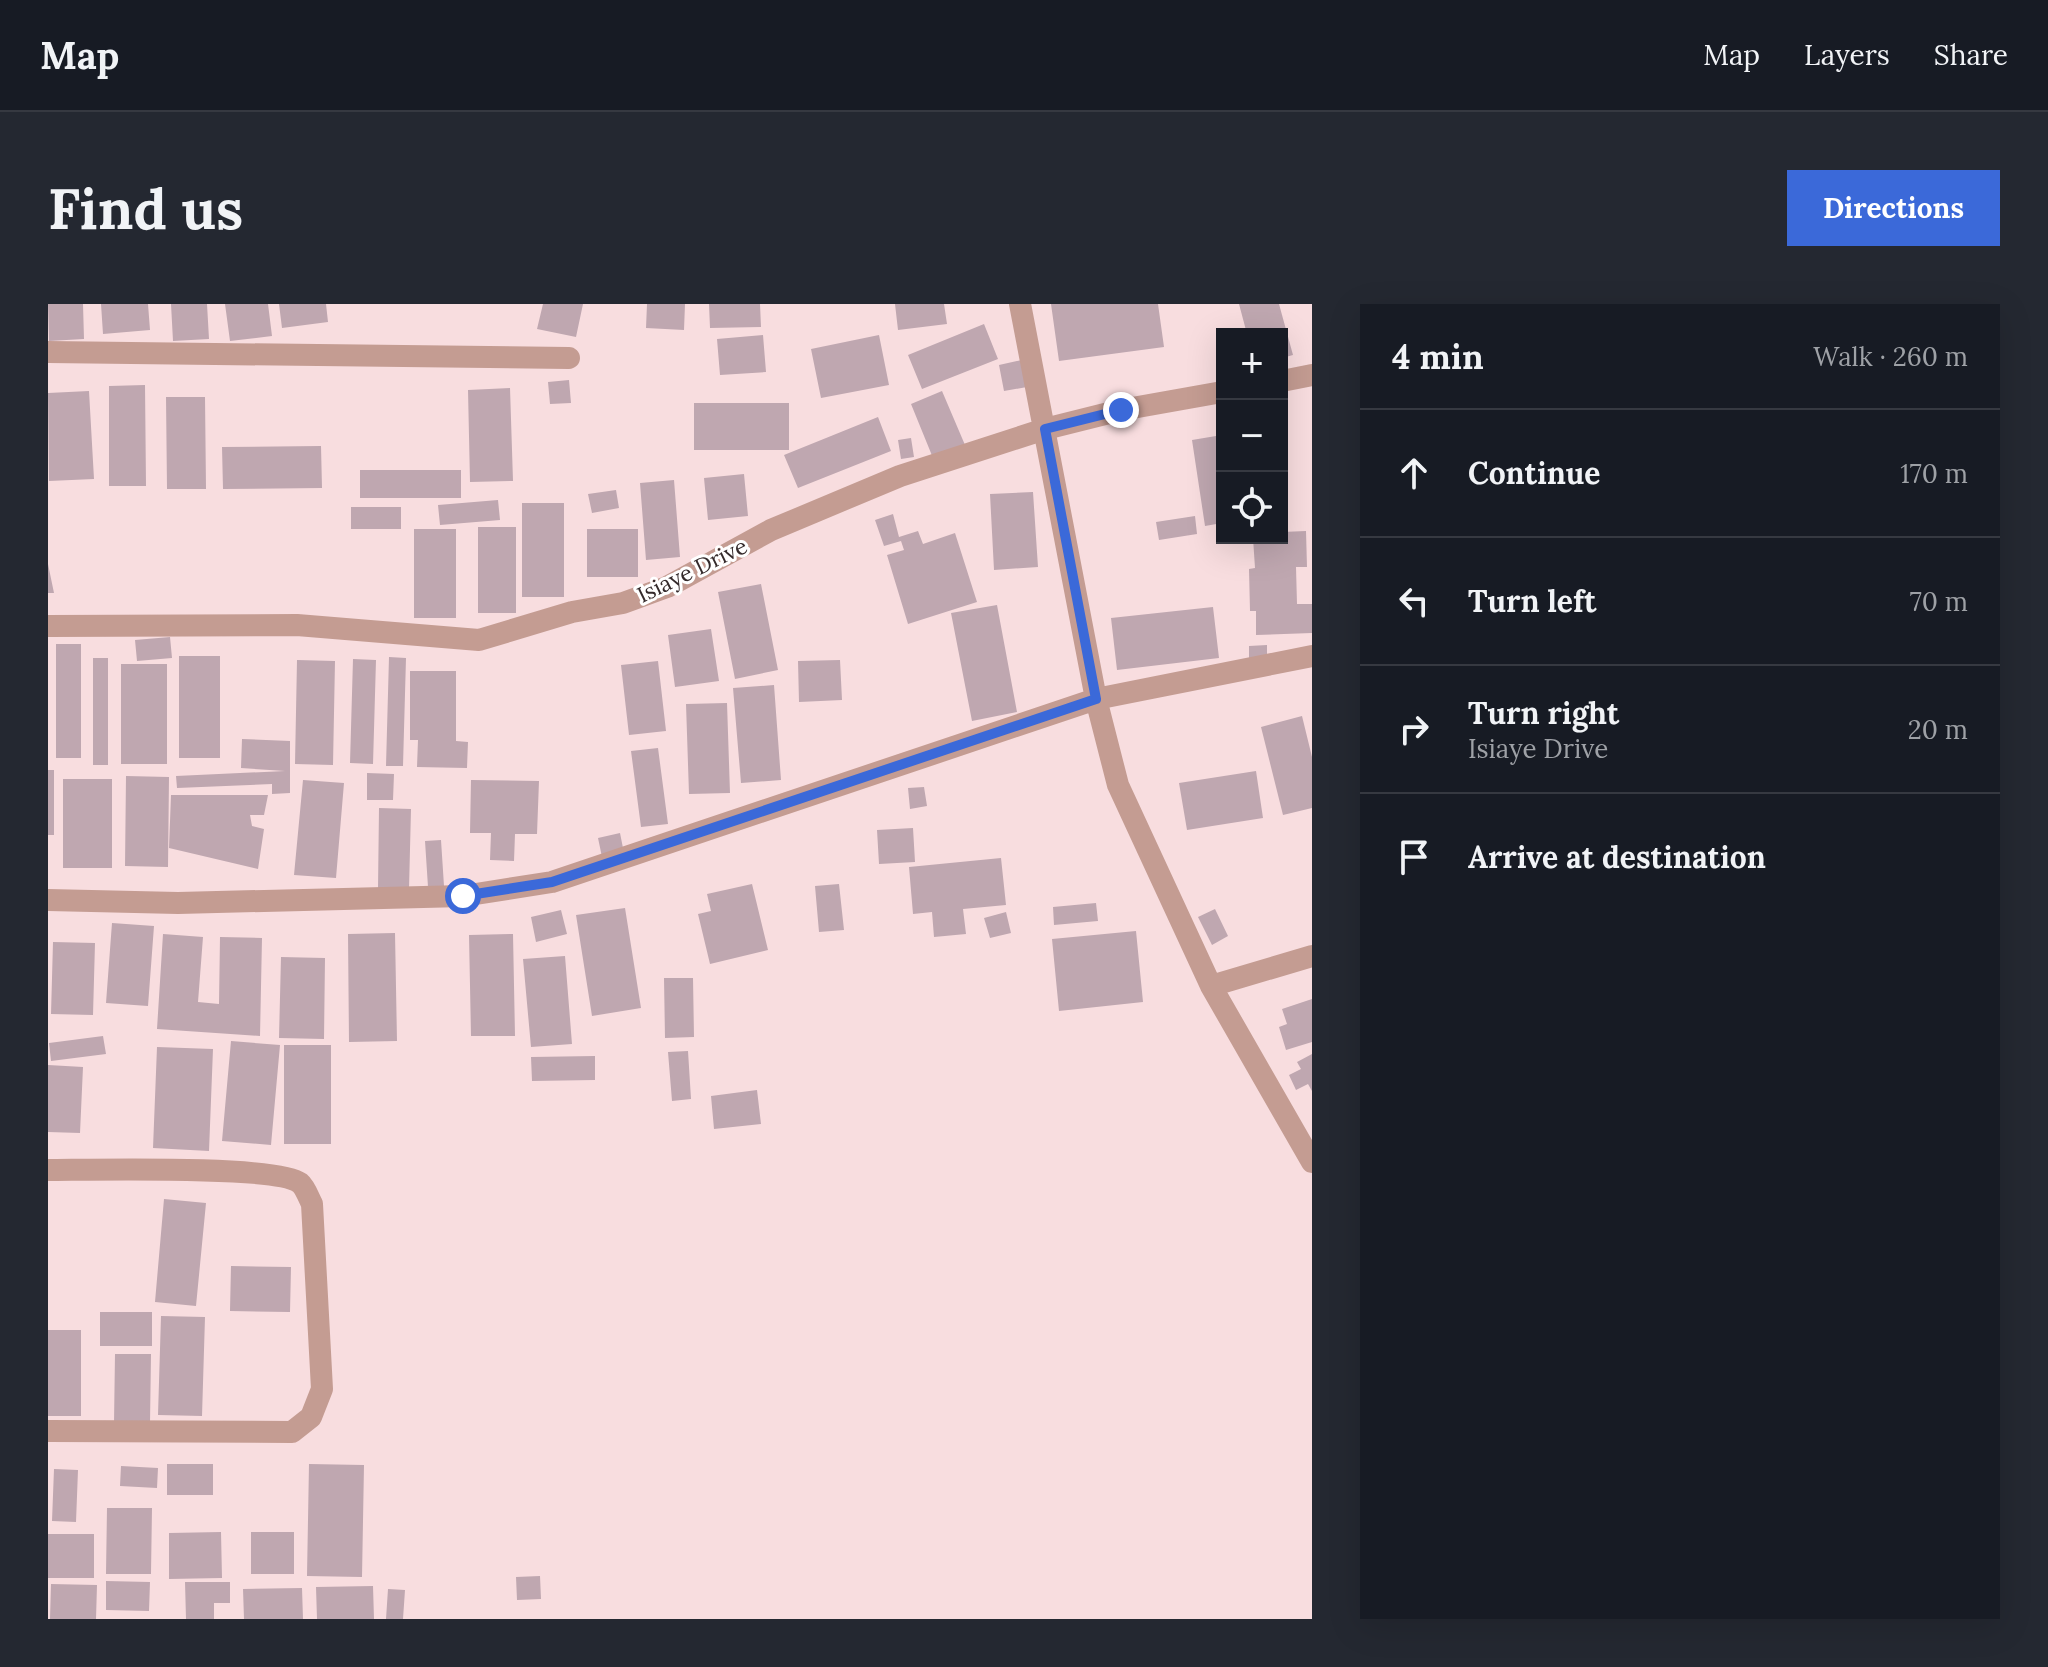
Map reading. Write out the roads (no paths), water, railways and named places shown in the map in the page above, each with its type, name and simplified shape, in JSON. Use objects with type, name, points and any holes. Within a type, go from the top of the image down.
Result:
[{"type":"street","points":[[1020,304],[1096,699],[1118,785],[1211,986],[1312,1162]]},
{"type":"street","points":[[48,352],[569,358]]},
{"type":"street","points":[[1288,380],[1312,375]]},
{"type":"street","name":"Isiaye Drive","points":[[48,626],[297,625],[479,640],[572,612],[623,603],[667,587],[771,530],[900,476],[1045,429],[1121,410],[1216,393]]},
{"type":"street","points":[[48,900],[178,903],[463,896],[552,882],[1096,699],[1312,656]]},
{"type":"street","points":[[1211,986],[1312,956]]},
{"type":"street","points":[[48,1170],[181,1170],[280,1175],[301,1183],[312,1204],[322,1389],[311,1417],[292,1432],[48,1431]]}]
